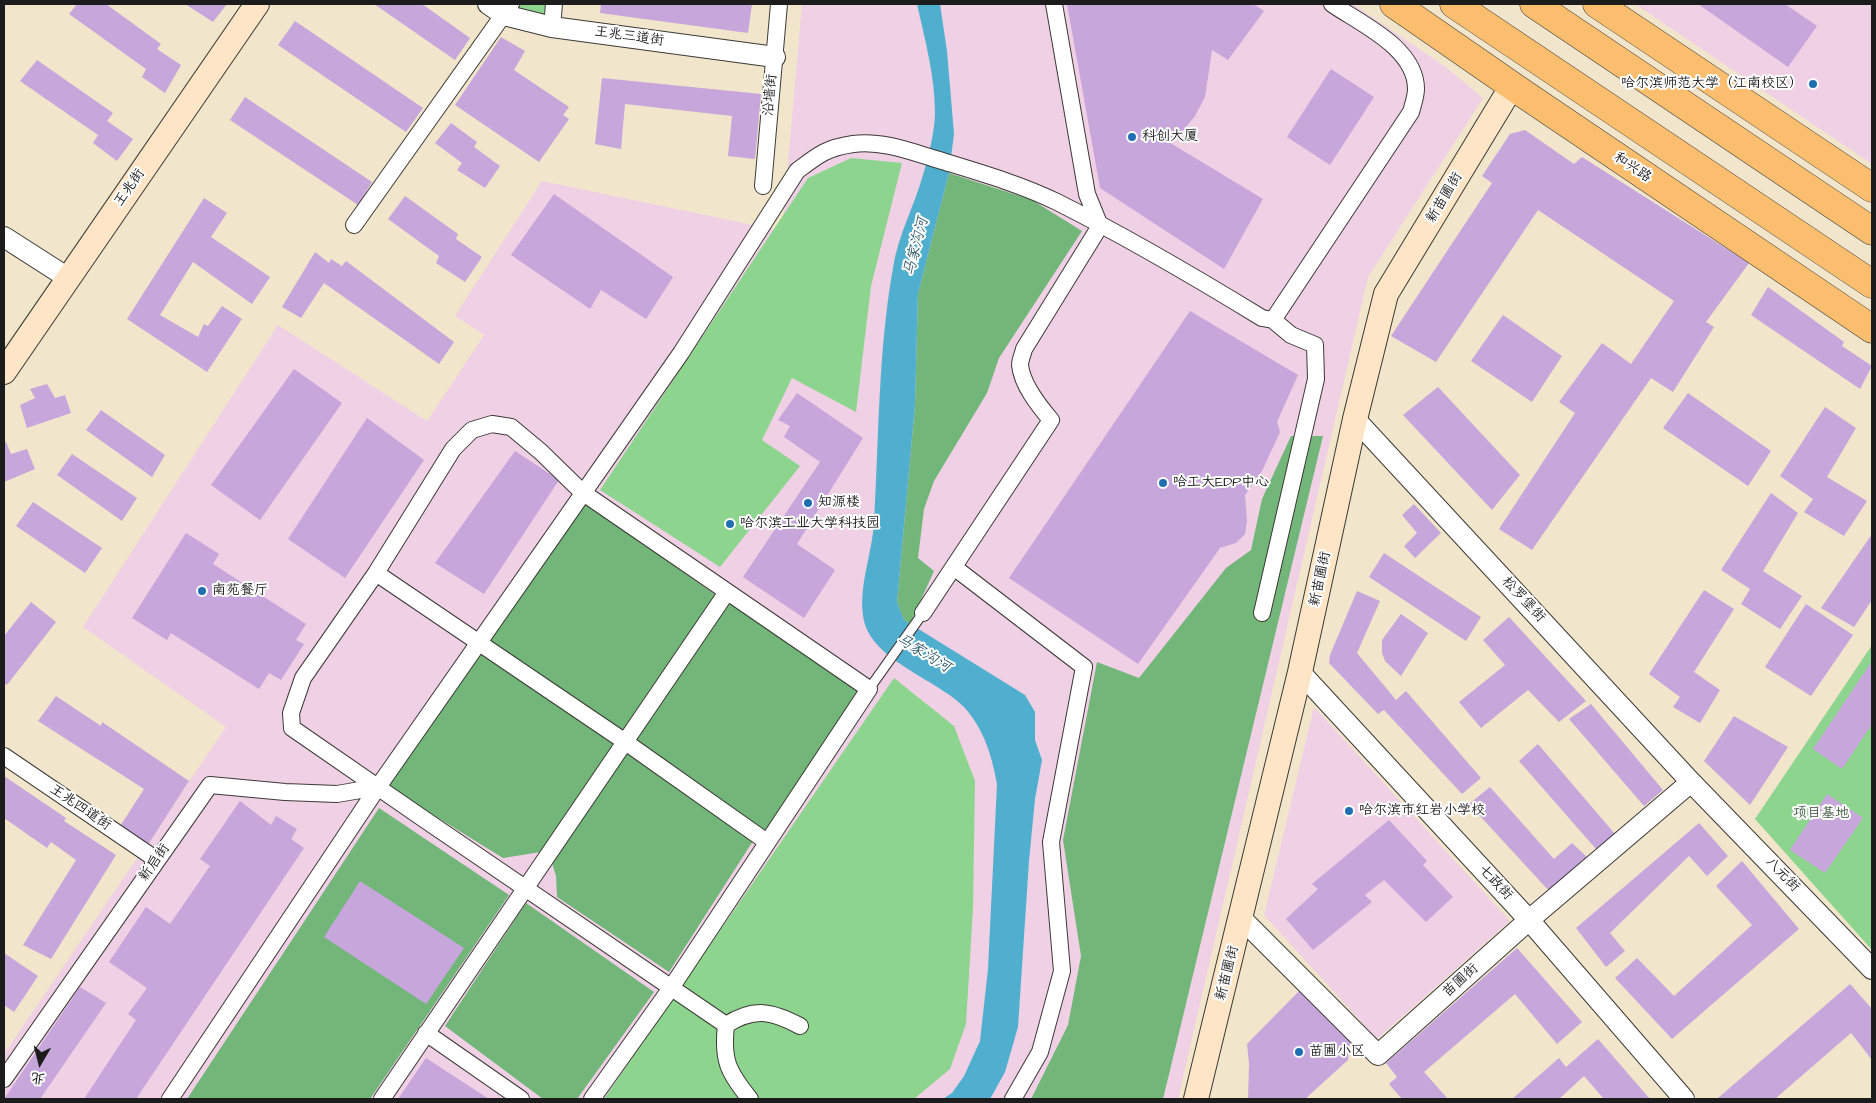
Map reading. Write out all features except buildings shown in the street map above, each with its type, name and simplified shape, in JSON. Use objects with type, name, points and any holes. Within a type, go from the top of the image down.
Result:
[{"type":"highway","name":"和兴路","points":[[1394,4],[1872,329]]},
{"type":"highway","points":[[1454,4],[1872,284]]},
{"type":"highway","points":[[1534,4],[1872,231]]},
{"type":"highway","points":[[1583,4],[1615,60]]},
{"type":"highway","points":[[1597,4],[1872,188]]},
{"type":"main road","name":"王兆街","points":[[4,372],[258,4]]},
{"type":"main road","name":"新苗圃街","points":[[1208,1099],[1245,922],[1360,424],[1386,294],[1518,90]]},
{"type":"main road","name":"新苗圃街","points":[[1196,1099],[1245,922]]},
{"type":"street","name":"王兆三道街","points":[[488,4],[508,9],[552,26],[774,57]]},
{"type":"street","points":[[552,26],[554,4]]},
{"type":"street","name":"沿墙街","points":[[762,186],[780,4]]},
{"type":"street","points":[[1054,4],[1087,194],[1100,226]]},
{"type":"street","points":[[1274,320],[1411,112],[1416,89],[1411,66],[1399,49],[1332,4]]},
{"type":"street","points":[[354,225],[508,9]]},
{"type":"street","points":[[170,1099],[478,642],[681,353],[797,172],[825,150],[855,144],[876,144],[903,149],[970,169],[1056,201],[1194,276],[1262,318],[1274,320],[1291,336],[1315,345],[1316,379],[1262,612]]},
{"type":"street","points":[[923,613],[955,568],[1051,420],[1038,406],[1025,381],[1020,365],[1024,349],[1100,226]]},
{"type":"street","points":[[4,237],[68,278]]},
{"type":"street","points":[[592,1099],[671,988],[869,688],[582,492],[541,452],[512,428],[492,424],[472,430],[453,449],[376,573],[303,678],[291,713],[292,728],[378,788],[671,988],[726,1025]]},
{"type":"street","name":"松罗堡街","points":[[1360,424],[1691,782]]},
{"type":"street","points":[[955,568],[1084,667],[1052,842],[1062,971],[1040,1052],[1014,1099]]},
{"type":"street","points":[[376,573],[767,842]]},
{"type":"street","points":[[382,1099],[727,592]]},
{"type":"street","name":"七政街","points":[[1303,676],[1529,920],[1684,1099]]},
{"type":"street","name":"王兆四道街","points":[[4,756],[157,860]]},
{"type":"street","name":"苗圃街","points":[[1245,922],[1378,1055],[1529,920],[1691,782]]},
{"type":"street","name":"八元街","points":[[1691,782],[1872,969]]},
{"type":"street","name":"新启街","points":[[4,1079],[210,785],[285,792],[337,794],[378,788]]},
{"type":"street","points":[[726,1025],[738,1018],[761,1011],[800,1026]]},
{"type":"street","points":[[726,1025],[724,1048],[726,1063],[733,1079],[750,1099]]},
{"type":"street","points":[[426,1033],[520,1099]]},
{"type":"lane","points":[[869,688],[923,613]]},
{"type":"shaded area","name":"哈尔滨工业大学科技园","points":[[802,4],[1353,4],[1447,68],[1483,98],[1368,277],[1178,1099],[4,1099],[4,1054],[226,727],[83,627],[278,325],[427,421],[484,335],[455,316],[542,181],[782,231]]},
{"type":"shaded area","name":"哈尔滨师范大学（江南校区）","points":[[1635,4],[1872,4],[1872,164]]},
{"type":"shaded area","name":"哈尔滨市红岩小学校","points":[[1314,707],[1510,921],[1377,1039],[1264,915]]},
{"type":"green space","points":[[512,4],[549,4],[548,21],[504,15]]},
{"type":"green space","points":[[851,158],[902,163],[871,286],[856,412],[792,378],[762,440],[800,466],[720,567],[600,490],[808,178]]},
{"type":"green space","points":[[949,173],[1032,200],[1082,231],[999,358],[987,393],[934,481],[924,509],[918,558],[934,571],[910,624],[904,620],[897,602],[915,405],[918,293]]},
{"type":"green space","points":[[1291,436],[1323,436],[1163,1099],[1031,1099],[1068,1025],[1081,956],[1063,840],[1097,662],[1139,678],[1226,568],[1251,550],[1262,499]]},
{"type":"green space","points":[[583,502],[717,596],[623,734],[490,640]]},
{"type":"green space","points":[[728,602],[858,690],[765,833],[633,740]]},
{"type":"green space","name":"项目基地","points":[[1872,645],[1872,950],[1755,819]]},
{"type":"green space","points":[[481,651],[615,742],[541,852],[503,858],[385,785]]},
{"type":"green space","points":[[894,678],[954,726],[975,781],[973,908],[966,1024],[950,1069],[914,1099],[604,1099]]},
{"type":"green space","points":[[626,750],[753,841],[669,972],[557,897],[556,876],[551,860]]},
{"type":"green space","points":[[379,808],[509,895],[370,1099],[187,1099]]},
{"type":"green space","points":[[526,903],[654,992],[577,1099],[543,1099],[445,1026]]},
{"type":"water","name":"马家沟河","points":[[917,4],[940,4],[947,51],[954,134],[949,173],[918,293],[915,405],[897,602],[904,620],[1025,695],[1035,712],[1035,740],[1042,760],[1035,799],[1029,861],[1018,1027],[1005,1072],[990,1099],[943,1099],[952,1093],[964,1076],[980,1041],[988,969],[997,784],[993,763],[977,724],[964,707],[952,697],[905,667],[877,644],[867,630],[862,604],[874,523],[884,331],[888,300],[895,256],[925,168],[935,120],[935,99],[931,72]]},
{"type":"place","name":"哈尔滨师范大学（江南校区）","points":[[1813,84]]},
{"type":"place","name":"科创大厦","points":[[1132,137]]},
{"type":"place","name":"哈工大EDP中心","points":[[1163,483]]},
{"type":"place","name":"知源楼","points":[[808,503]]},
{"type":"place","name":"哈尔滨工业大学科技园","points":[[730,524]]},
{"type":"place","name":"南苑餐厅","points":[[202,591]]},
{"type":"place","name":"哈尔滨市红岩小学校","points":[[1349,811]]},
{"type":"place","name":"苗圃小区","points":[[1299,1052]]}]
